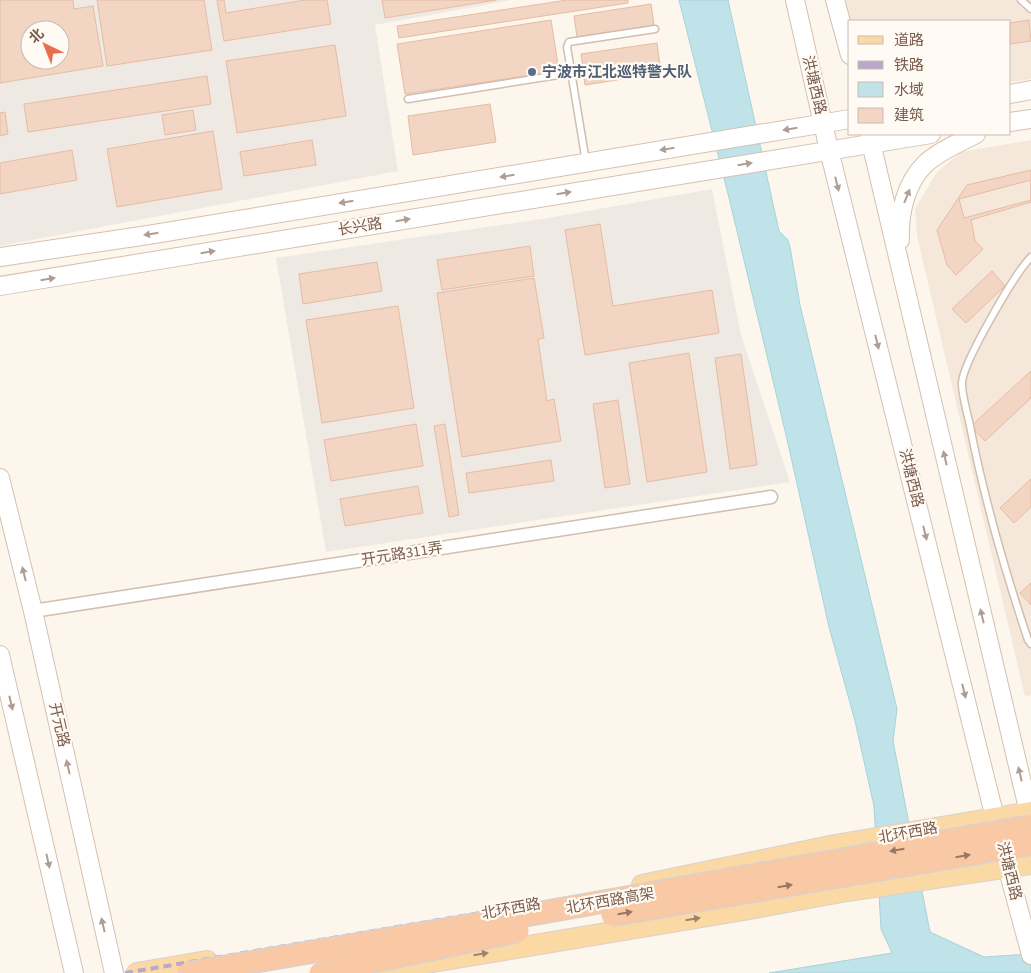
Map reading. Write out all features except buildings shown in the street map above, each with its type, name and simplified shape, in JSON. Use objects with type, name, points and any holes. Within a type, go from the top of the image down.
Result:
[{"type":"highway","name":"北环西路高架","points":[[188,973],[504,920],[1030,818]]},
{"type":"highway","name":"北环西路高架","points":[[320,973],[522,930],[1031,844]]},
{"type":"main road","name":"洪塘西路","points":[[795,0],[829,150],[996,818],[1006,866],[1031,955]]},
{"type":"main road","points":[[836,4],[848,29]]},
{"type":"main road","points":[[836,4],[848,48]]},
{"type":"main road","points":[[1011,94],[1031,90]]},
{"type":"main road","name":"长兴路","points":[[0,257],[148,235],[848,119]]},
{"type":"main road","points":[[1011,122],[1031,119]]},
{"type":"main road","name":"长兴路","points":[[0,286],[829,150],[869,138],[916,135]]},
{"type":"main road","points":[[902,278],[900,222],[904,202],[914,179],[926,164],[949,148],[974,135]]},
{"type":"main road","points":[[869,138],[1030,818]]},
{"type":"main road","name":"开元路","points":[[0,478],[33,611],[114,973]]},
{"type":"main road","points":[[0,655],[74,973]]},
{"type":"main road","name":"北环西路","points":[[137,973],[585,896],[835,846],[996,818],[1030,818]]},
{"type":"main road","points":[[364,973],[847,891],[1006,866],[1031,864]]},
{"type":"street","name":"开元路311弄","points":[[33,611],[771,497]]},
{"type":"lane","points":[[1021,0],[1031,9]]},
{"type":"lane","points":[[586,163],[567,47],[569,42],[655,29]]},
{"type":"lane","points":[[408,99],[571,73]]},
{"type":"lane","points":[[1031,257],[1023,265],[1006,293],[968,361],[962,383],[982,484],[1012,592],[1031,644]]},
{"type":"shaded area","points":[[0,0],[512,0],[375,25],[398,171],[0,246]]},
{"type":"shaded area","points":[[842,0],[1031,0],[1031,79],[1011,82],[1011,20],[849,20]]},
{"type":"shaded area","points":[[1031,140],[1031,695],[1025,697],[917,236],[915,209],[937,172],[961,152]]},
{"type":"shaded area","points":[[712,189],[741,335],[790,482],[326,552],[276,258],[548,218]]},
{"type":"water","points":[[679,0],[728,0],[779,231],[788,240],[790,247],[800,305],[897,709],[893,741],[930,932],[984,957],[1031,954],[1031,973],[769,973],[892,953],[881,929],[874,806],[855,721],[829,627],[787,439],[730,202]]},
{"type":"railway","points":[[125,973],[1031,820]]},
{"type":"railway","points":[[217,973],[1031,836]]},
{"type":"place","name":"宁波市江北巡特警大队","points":[[532,72]]}]
